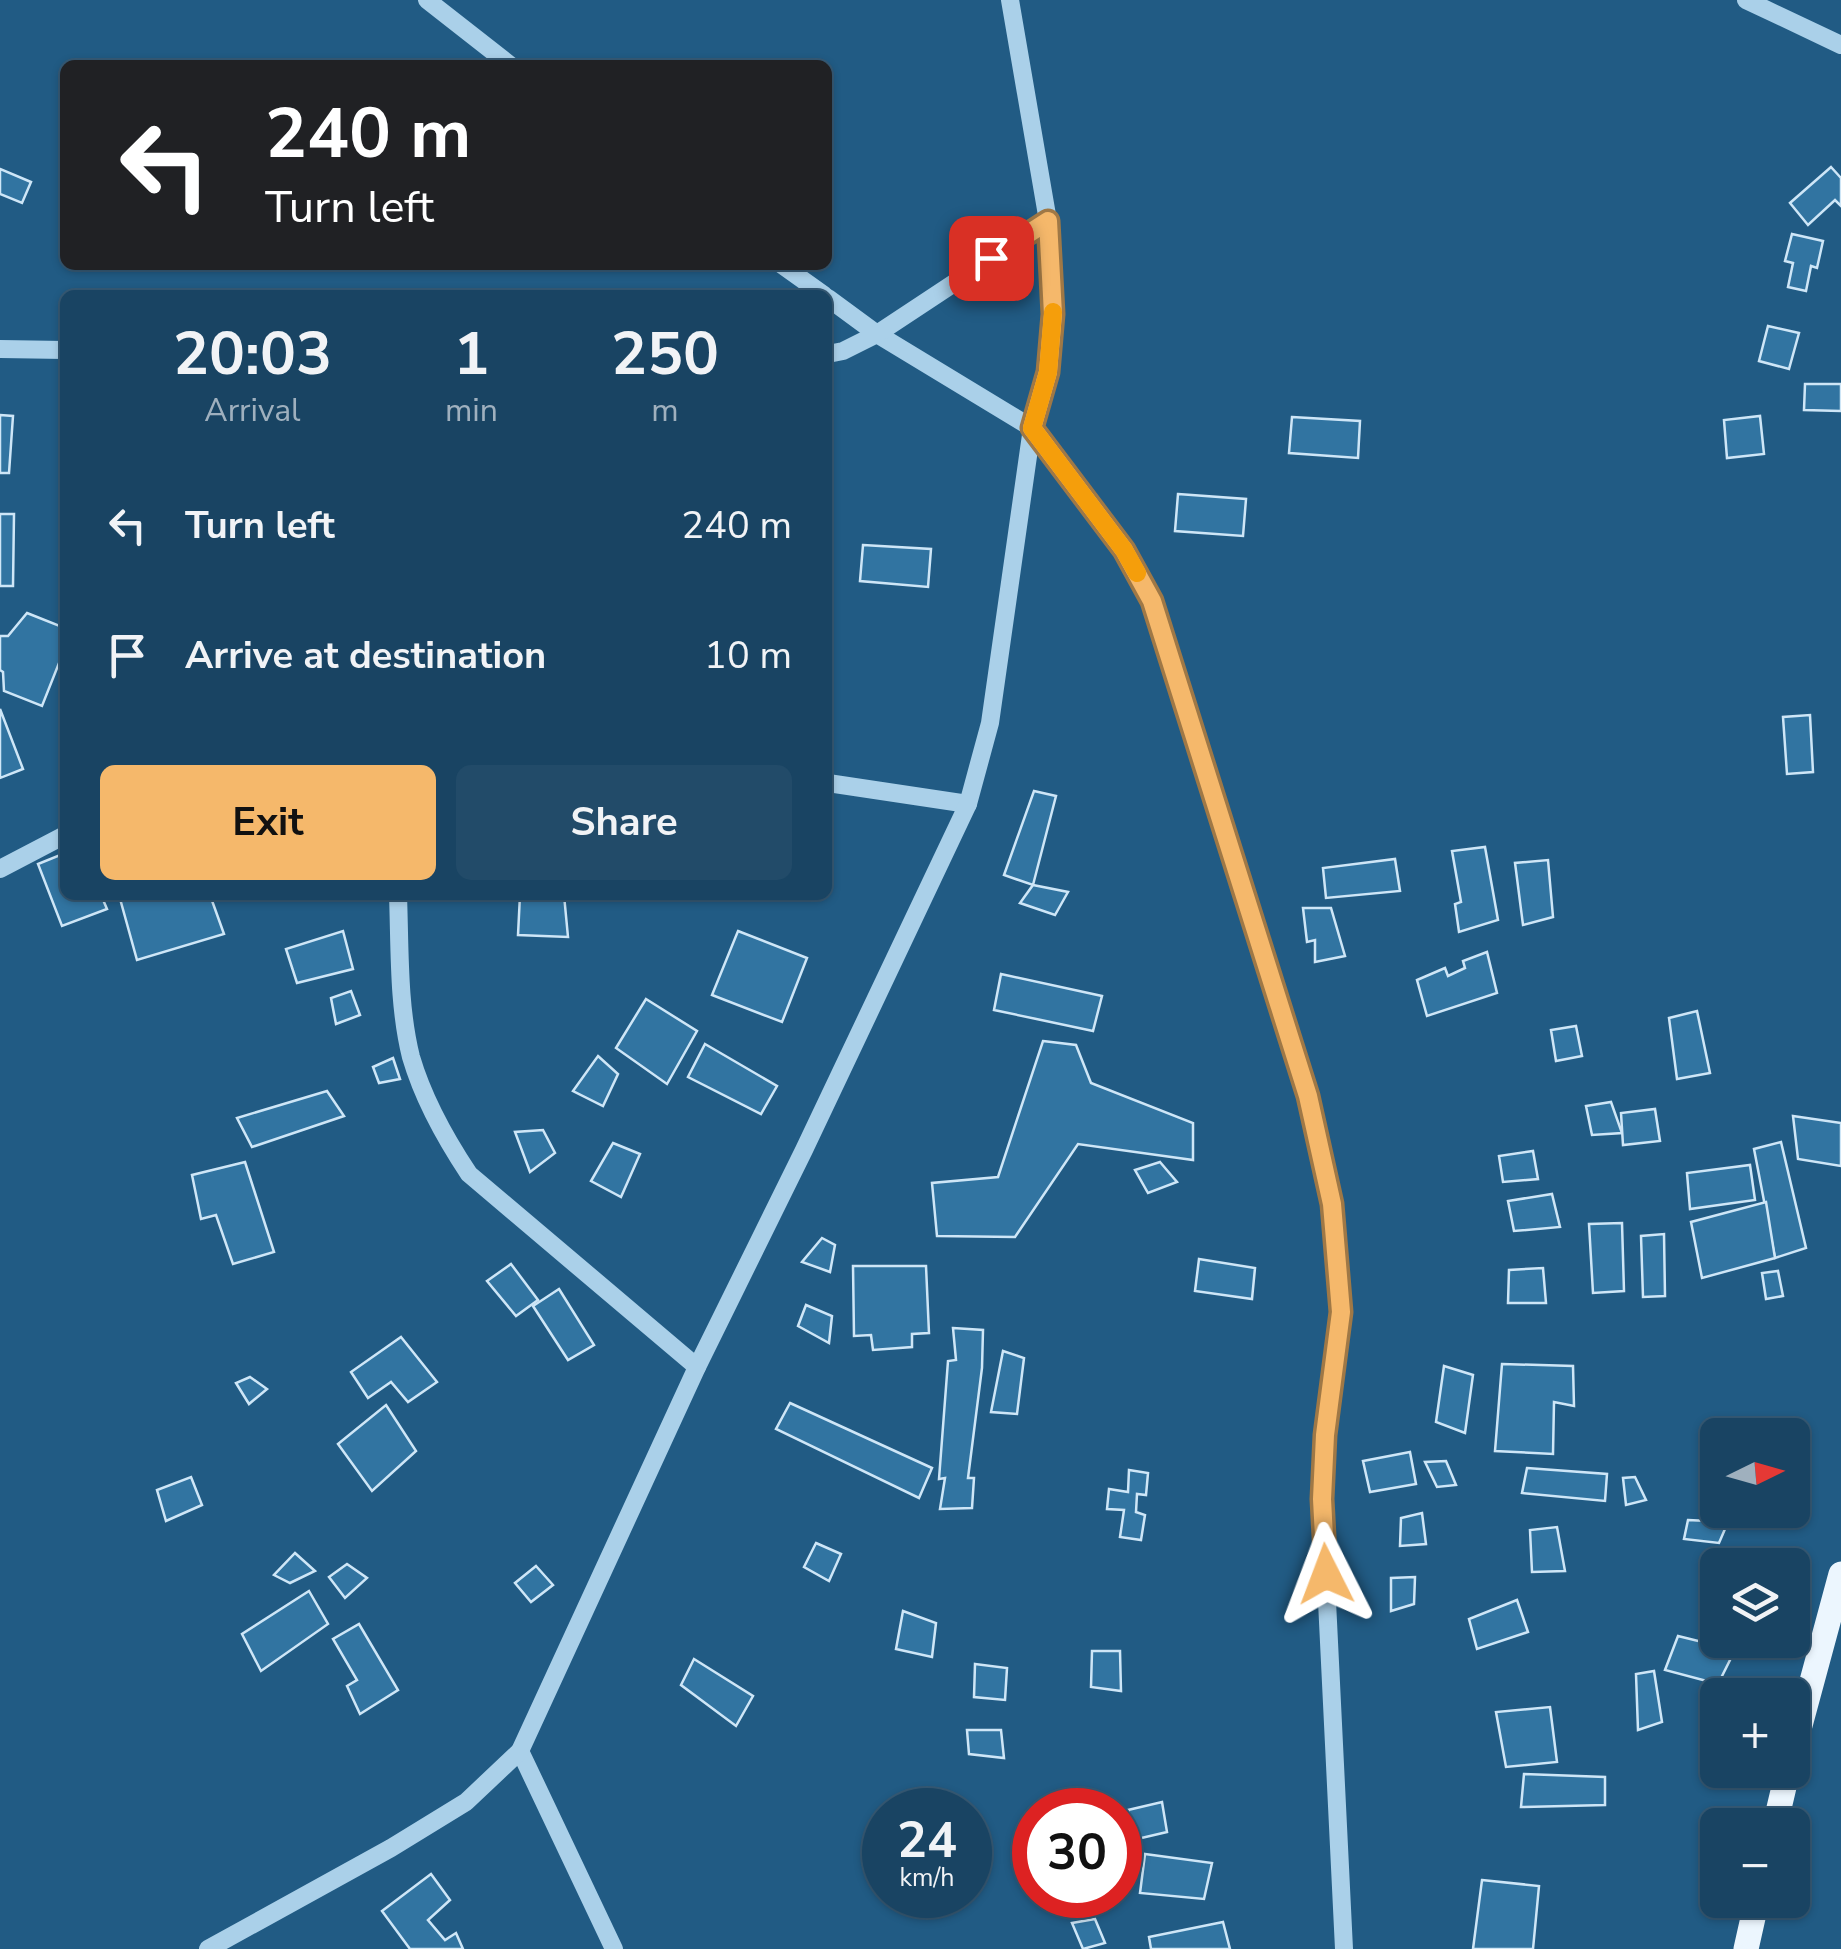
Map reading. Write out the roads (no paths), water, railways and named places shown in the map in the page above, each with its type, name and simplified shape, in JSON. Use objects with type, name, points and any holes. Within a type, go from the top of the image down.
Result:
[{"type":"main road","points":[[1810,1689],[1841,1574]]},
{"type":"main road","points":[[1746,1949],[1753,1918]]},
{"type":"street","points":[[427,0],[504,60]]},
{"type":"street","points":[[208,1949],[466,1802],[520,1751],[698,1367],[968,804],[990,723],[1032,428],[1048,372],[1053,314],[1048,221],[1010,0]]},
{"type":"street","points":[[1746,0],[1841,45]]},
{"type":"street","points":[[832,353],[877,334],[1048,221]]},
{"type":"street","points":[[789,270],[817,290]]},
{"type":"street","points":[[832,300],[877,334],[1032,428],[1124,550],[1152,601],[1308,1096],[1332,1204],[1341,1312],[1325,1435],[1322,1499],[1344,1949]]},
{"type":"street","points":[[0,349],[60,350]]},
{"type":"street","points":[[832,785],[968,804]]},
{"type":"street","points":[[0,869],[60,838]]},
{"type":"street","points":[[398,900],[405,1022],[412,1058],[432,1112],[455,1153],[469,1174],[698,1367]]},
{"type":"street","points":[[520,1751],[614,1949]]}]
